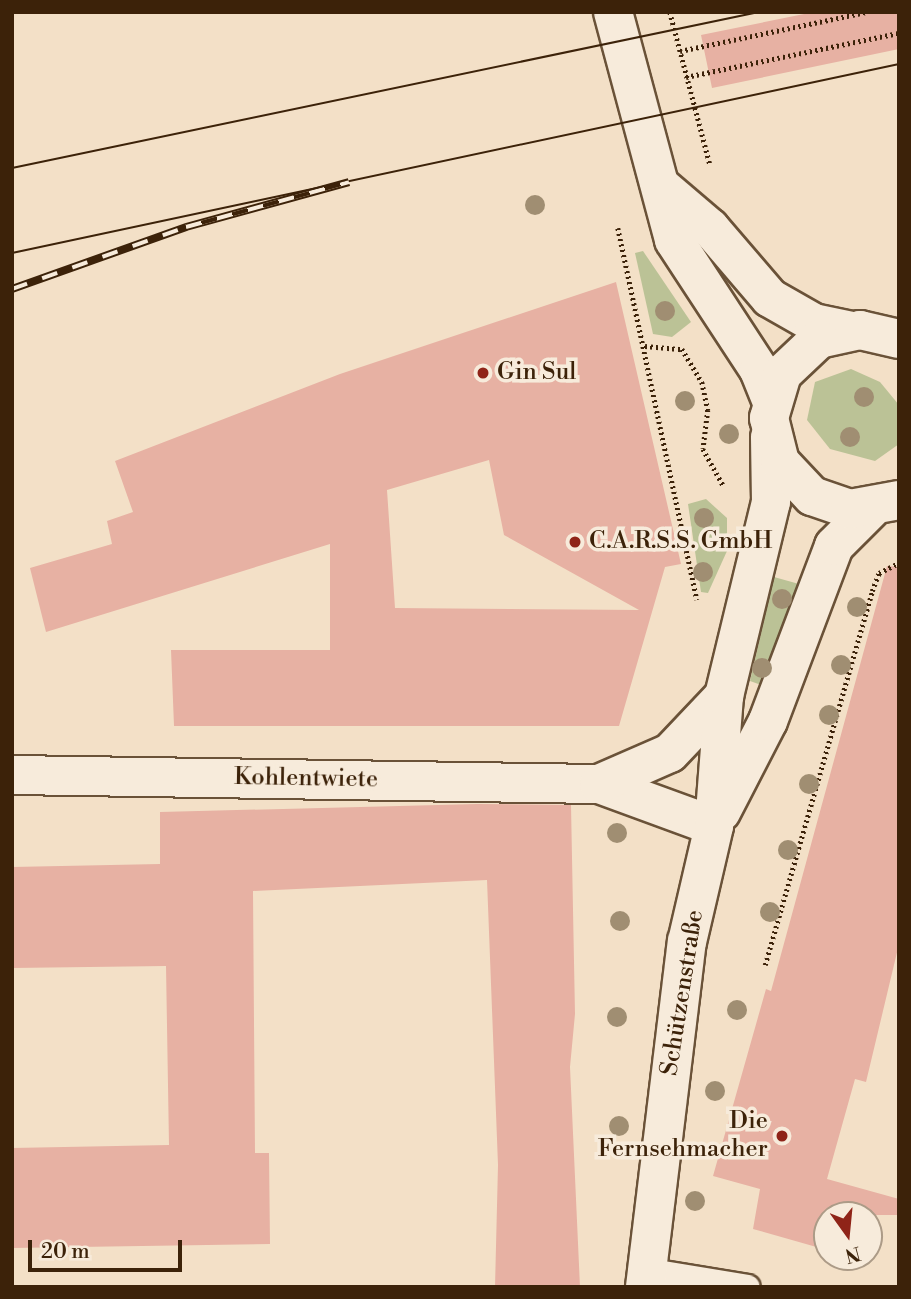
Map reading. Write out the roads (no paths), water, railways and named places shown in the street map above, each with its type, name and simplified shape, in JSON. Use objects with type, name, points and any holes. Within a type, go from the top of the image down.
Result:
[{"type":"street","points":[[613,12],[663,188],[674,240],[760,370],[785,471],[804,491],[839,508],[885,505]]},
{"type":"street","points":[[663,188],[710,228],[770,298],[814,323],[899,340]]},
{"type":"street","points":[[771,418],[798,354],[851,331]]},
{"type":"street","name":"Schützenstraße","points":[[645,1279],[687,942],[714,826],[724,696],[771,502],[771,418]]},
{"type":"street","name":"Schützenstraße","points":[[714,826],[768,721],[834,545],[885,505]]},
{"type":"street","name":"Kohlentwiete","points":[[599,784],[670,752],[724,696]]},
{"type":"street","name":"Kohlentwiete","points":[[12,775],[599,784],[714,826]]},
{"type":"lane","points":[[645,1279],[748,1287]]},
{"type":"tram line","points":[[12,168],[759,12]]},
{"type":"tram line","points":[[12,253],[899,64]]},
{"type":"railway","points":[[12,289],[186,227],[349,182]]},
{"type":"place","name":"Gin Sul","points":[[483,373]]},
{"type":"place","name":"C.A.R.S.S. GmbH","points":[[575,542]]},
{"type":"place","name":"Die Fernsehmacher","points":[[782,1136]]}]
